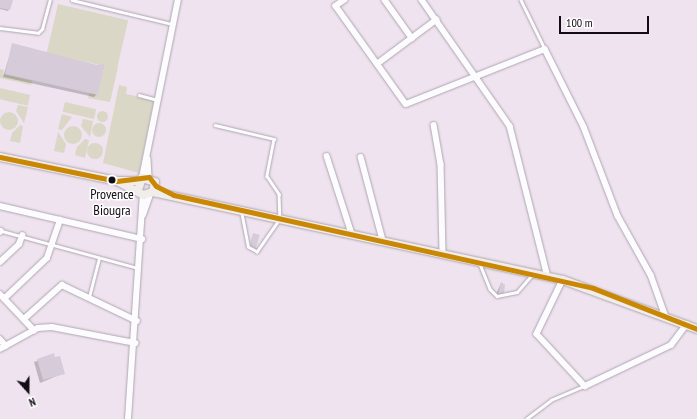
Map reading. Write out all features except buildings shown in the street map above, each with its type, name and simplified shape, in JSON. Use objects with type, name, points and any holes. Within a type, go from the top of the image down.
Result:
[{"type":"main road","points":[[0,157],[117,181],[148,192],[174,195],[563,280],[665,314],[697,329]]},
{"type":"main road","points":[[117,181],[143,179]]},
{"type":"main road","points":[[143,179],[148,192]]},
{"type":"main road","points":[[143,179],[148,192]]},
{"type":"street","points":[[143,179],[178,0]]},
{"type":"street","points":[[345,0],[336,6],[406,104],[545,49],[584,128],[618,216],[654,282],[665,314]]},
{"type":"street","points":[[385,0],[412,38]]},
{"type":"street","points":[[422,0],[514,135],[548,277]]},
{"type":"street","points":[[377,64],[436,20]]},
{"type":"street","points":[[434,125],[441,164],[443,254]]},
{"type":"street","points":[[327,156],[352,234]]},
{"type":"street","points":[[361,157],[383,240]]},
{"type":"street","points":[[128,419],[143,215],[148,192]]},
{"type":"street","points":[[0,206],[142,239]]},
{"type":"street","points":[[34,330],[2,296],[45,261],[53,246],[60,220]]},
{"type":"street","points":[[0,262],[19,244],[22,236]]},
{"type":"street","points":[[563,280],[537,334],[585,386],[671,345],[687,324]]},
{"type":"street","points":[[24,319],[59,286],[89,297],[136,321]]},
{"type":"street","points":[[0,339],[3,347],[34,330],[65,328],[134,343]]},
{"type":"lane","points":[[0,28],[38,33],[42,29],[50,0]]},
{"type":"lane","points":[[72,0],[173,24]]},
{"type":"lane","points":[[521,0],[545,49]]},
{"type":"lane","points":[[139,95],[158,100]]},
{"type":"lane","points":[[215,126],[274,139],[267,176],[279,194],[280,219],[260,250],[255,252],[248,247],[240,210]]},
{"type":"lane","points":[[0,231],[140,268]]},
{"type":"lane","points":[[89,297],[99,258]]},
{"type":"lane","points":[[479,262],[490,289],[497,296],[517,292],[528,284],[533,273]]},
{"type":"lane","points":[[526,419],[551,400],[585,386]]},
{"type":"shaded area","points":[[58,4],[128,20],[117,69],[47,53]]},
{"type":"shaded area","points":[[105,64],[118,67],[110,102],[88,98],[90,92],[98,95]]},
{"type":"shaded area","points":[[0,69],[4,70],[3,74],[32,81],[31,85],[0,78]]},
{"type":"shaded area","points":[[119,85],[127,87],[126,94],[154,100],[139,173],[103,163]]},
{"type":"shaded area","points":[[0,88],[30,95],[28,106],[0,99]]},
{"type":"shaded area","points":[[65,102],[96,109],[94,119],[63,112]]},
{"type":"shaded area","points":[[18,105],[28,107],[24,123],[16,111]]},
{"type":"shaded area","points":[[102,110],[106,112],[108,116],[106,120],[102,122],[98,120],[96,116],[98,112]]},
{"type":"shaded area","points":[[5,112],[13,112],[18,117],[16,128],[13,130],[5,130],[0,125],[0,117]]},
{"type":"shaded area","points":[[62,114],[72,117],[62,130],[58,129]]},
{"type":"shaded area","points":[[83,119],[93,121],[90,137],[81,126]]},
{"type":"shaded area","points":[[96,123],[102,123],[106,127],[106,133],[102,137],[96,137],[92,133],[92,127]]},
{"type":"shaded area","points":[[20,125],[23,126],[20,143],[10,141],[12,133]]},
{"type":"shaded area","points":[[69,126],[77,126],[82,131],[80,142],[77,144],[69,144],[64,139],[64,131]]},
{"type":"shaded area","points":[[58,132],[66,144],[64,153],[54,151]]},
{"type":"shaded area","points":[[85,139],[89,140],[85,158],[75,155],[77,147]]},
{"type":"shaded area","points":[[95,143],[102,148],[103,151],[98,158],[95,159],[88,154],[87,151],[92,144]]},
{"type":"transit line","points":[[0,157],[117,181],[149,177],[156,186],[174,195],[593,288],[697,329]]},
{"type":"place","name":"Provence Biougra","points":[[112,180]]}]
